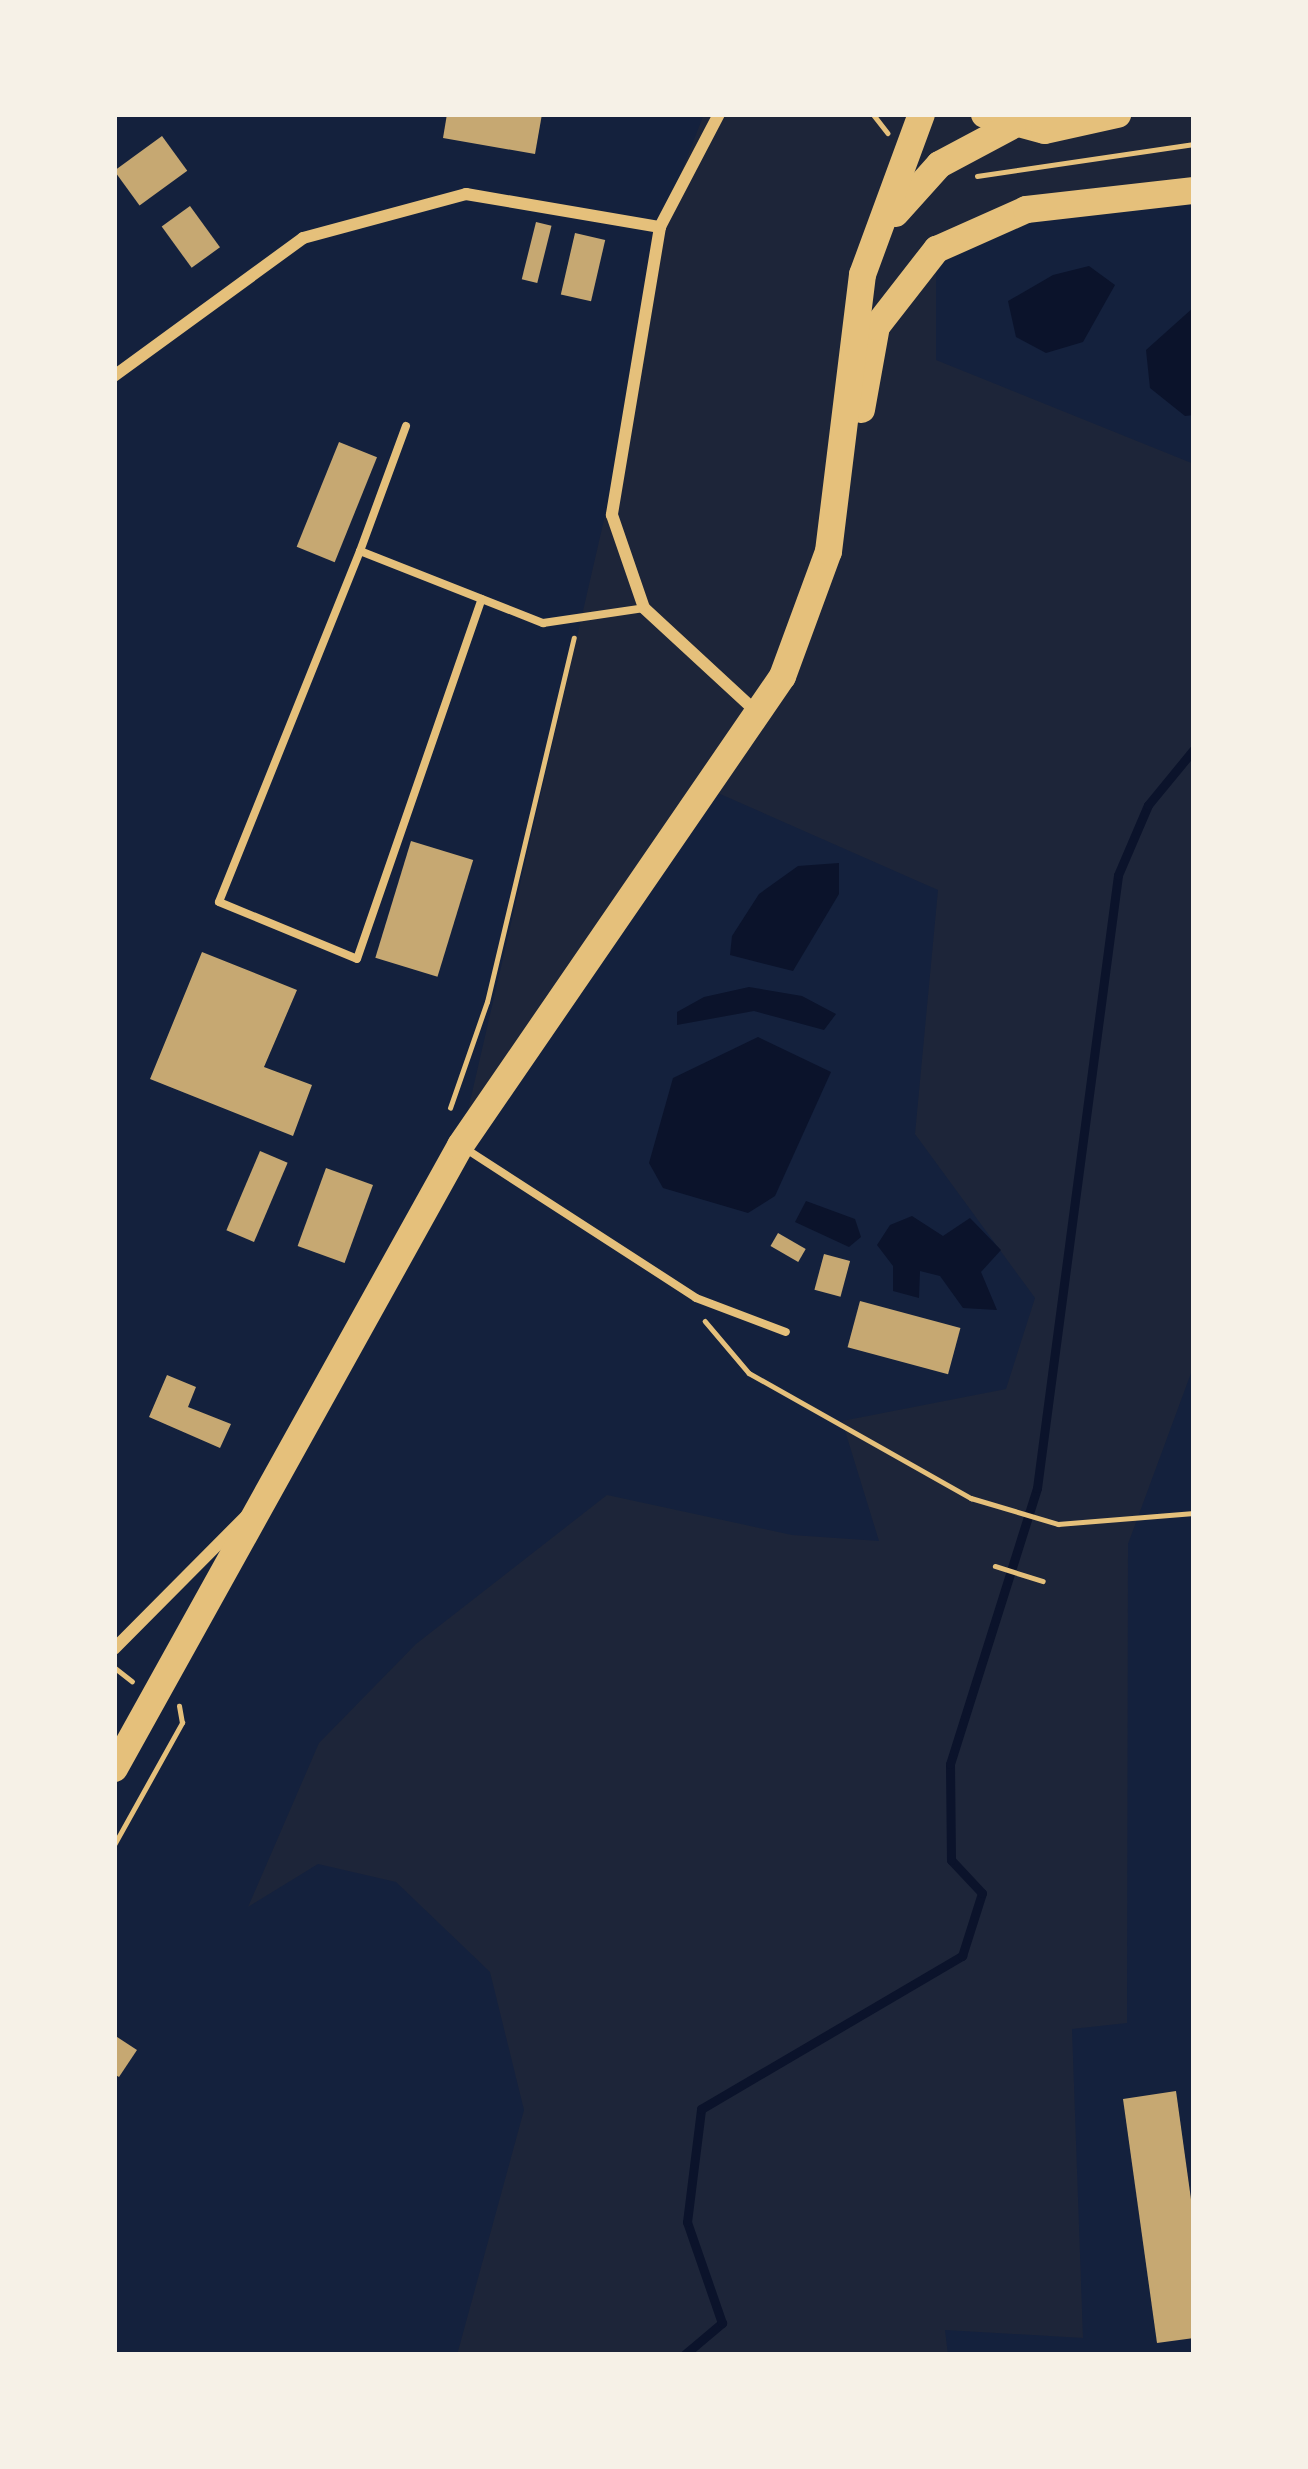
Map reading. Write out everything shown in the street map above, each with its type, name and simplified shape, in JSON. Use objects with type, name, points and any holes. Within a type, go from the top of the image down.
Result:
[{"type":"main road","points":[[114,1768],[123,1727],[254,1510],[451,1135],[761,715],[808,620],[837,485],[849,328],[921,114]]},
{"type":"main road","points":[[984,114],[1012,125],[1076,128],[1117,114]]},
{"type":"main road","points":[[882,231],[939,164],[1012,125]]},
{"type":"main road","points":[[837,485],[858,445],[876,326],[936,249],[1027,209],[1194,190]]},
{"type":"street","points":[[720,115],[660,227],[612,484],[614,532],[644,608],[761,715]]},
{"type":"street","points":[[114,376],[303,238],[466,194],[566,206],[660,227]]},
{"type":"street","points":[[114,1649],[156,1615],[204,1550],[254,1510]]},
{"type":"lane","points":[[406,426],[219,902],[357,958],[482,599]]},
{"type":"lane","points":[[360,551],[543,623],[644,608]]},
{"type":"lane","points":[[451,1135],[696,1298],[786,1331]]},
{"type":"path","points":[[873,114],[912,149]]},
{"type":"path","points":[[939,164],[968,177],[1194,144]]},
{"type":"path","points":[[451,1135],[578,620]]},
{"type":"path","points":[[696,1298],[721,1348],[749,1373],[1011,1513],[1058,1524],[1194,1513]]},
{"type":"path","points":[[995,1566],[1043,1581]]},
{"type":"shaded area","points":[[704,114],[1194,114],[1194,190],[1081,201],[936,250],[936,360],[1194,464],[1194,1365],[1128,1544],[1127,2023],[1072,2029],[1083,2338],[945,2330],[948,2355],[457,2355],[524,2110],[490,1972],[396,1882],[318,1864],[248,1907],[319,1743],[416,1644],[607,1495],[792,1535],[879,1541],[842,1421],[1006,1389],[1035,1298],[915,1134],[938,890],[711,790],[460,1145],[612,485],[660,227]]},
{"type":"shaded area","points":[[1089,266],[1115,285],[1083,342],[1046,353],[1016,337],[1008,301],[1053,275]]},
{"type":"shaded area","points":[[1194,307],[1194,415],[1185,416],[1150,388],[1146,350]]},
{"type":"shaded area","points":[[839,863],[839,894],[793,971],[730,955],[732,936],[759,894],[798,866]]},
{"type":"shaded area","points":[[749,987],[802,996],[836,1014],[824,1030],[754,1011],[677,1025],[677,1012],[704,997]]},
{"type":"shaded area","points":[[758,1037],[831,1072],[775,1196],[748,1213],[663,1188],[649,1163],[673,1078]]},
{"type":"shaded area","points":[[806,1201],[855,1219],[861,1237],[849,1247],[795,1222]]},
{"type":"shaded area","points":[[912,1216],[943,1236],[970,1218],[1001,1250],[981,1272],[997,1310],[963,1308],[940,1276],[920,1271],[919,1298],[893,1291],[893,1266],[877,1245],[890,1225]]},
{"type":"building","points":[[447,114],[542,114],[535,154],[443,138]]},
{"type":"building","points":[[162,136],[187,171],[140,205],[114,171]]},
{"type":"building","points":[[190,206],[220,247],[192,268],[162,227]]},
{"type":"building","points":[[536,222],[552,226],[537,283],[522,279]]},
{"type":"building","points":[[575,233],[605,240],[591,301],[561,294]]},
{"type":"building","points":[[339,442],[377,457],[335,562],[297,547]]},
{"type":"building","points":[[411,841],[473,860],[437,977],[375,958]]},
{"type":"building","points":[[202,952],[297,990],[264,1067],[312,1085],[293,1136],[150,1079]]},
{"type":"building","points":[[260,1151],[288,1163],[254,1242],[226,1230]]},
{"type":"building","points":[[326,1168],[373,1185],[345,1263],[298,1246]]},
{"type":"building","points":[[778,1233],[806,1249],[798,1262],[770,1246]]},
{"type":"building","points":[[824,1254],[850,1261],[841,1297],[814,1290]]},
{"type":"building","points":[[860,1301],[960,1328],[948,1374],[848,1347]]},
{"type":"building","points":[[167,1375],[196,1387],[188,1407],[231,1424],[220,1448],[149,1417]]},
{"type":"building","points":[[114,2035],[137,2050],[119,2077],[114,2074]]},
{"type":"building","points":[[1176,2091],[1194,2221],[1194,2338],[1157,2343],[1123,2099]]},
{"type":"waterway","points":[[684,2355],[722,2323],[687,2222],[701,2109],[962,1956],[982,1893],[951,1860],[950,1764],[1037,1488],[1118,875],[1148,805],[1194,749]]}]
